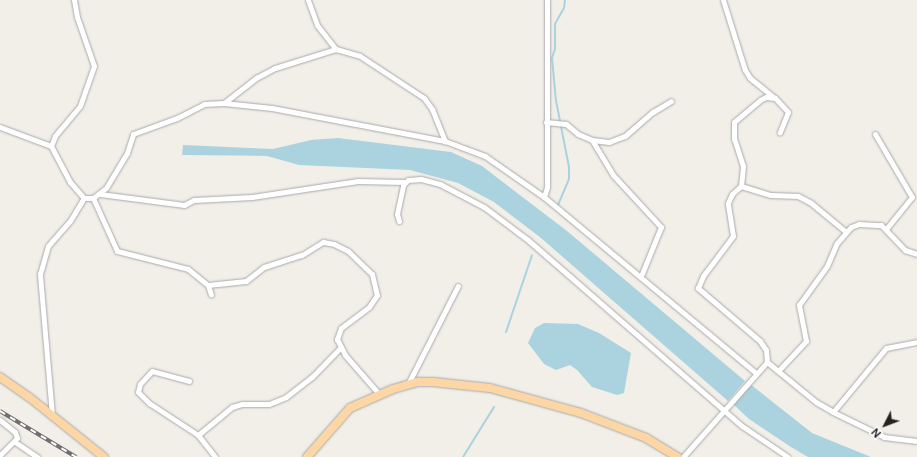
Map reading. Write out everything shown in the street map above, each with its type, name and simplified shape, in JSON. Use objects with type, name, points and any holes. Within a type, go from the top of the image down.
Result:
[{"type":"main road","points":[[0,377],[104,457]]},
{"type":"main road","points":[[307,457],[346,412],[379,394],[408,384],[433,382],[459,384],[515,395],[612,423],[678,457]]},
{"type":"street","points":[[51,146],[55,136],[80,106],[94,66],[77,17],[74,0]]},
{"type":"street","points":[[308,0],[317,25],[336,49]]},
{"type":"street","points":[[544,197],[547,187],[547,0]]},
{"type":"street","points":[[723,0],[745,70],[750,78],[775,98],[788,112],[780,132]]},
{"type":"street","points":[[224,103],[256,78],[275,68],[336,49],[360,56],[424,98],[432,109],[445,141]]},
{"type":"street","points":[[683,457],[767,362],[766,350],[760,341],[698,288],[703,276],[730,241],[733,233],[728,203],[732,194],[741,186],[743,166],[734,139],[734,122],[760,100],[775,98]]},
{"type":"street","points":[[546,122],[566,124],[578,134],[592,140],[617,140],[671,101]]},
{"type":"street","points":[[0,127],[51,146],[70,182],[84,198],[93,198],[100,194],[121,165],[133,134],[177,118],[204,104],[224,103],[272,108],[445,141],[485,156],[544,197],[756,373]]},
{"type":"street","points":[[876,134],[912,197],[886,229]]},
{"type":"street","points":[[592,140],[613,175],[661,227],[641,276]]},
{"type":"street","points":[[100,194],[184,205],[194,200],[252,197],[358,181],[404,182],[421,179],[440,184],[484,207],[550,258],[725,409],[788,457]]},
{"type":"street","points":[[399,221],[397,214],[404,182]]},
{"type":"street","points":[[741,186],[771,195],[792,194],[804,198],[846,232]]},
{"type":"street","points":[[52,416],[40,274],[48,246],[70,220],[84,198]]},
{"type":"street","points":[[93,198],[117,251],[188,269],[208,285],[211,295]]},
{"type":"street","points":[[779,370],[806,341],[800,305],[827,266],[837,243],[846,232],[859,224],[881,225],[905,250],[917,254]]},
{"type":"street","points":[[208,285],[238,284],[264,267],[302,255],[316,245],[334,244],[348,251],[372,274],[377,295],[369,307],[342,328],[337,339],[340,348],[379,394]]},
{"type":"street","points":[[408,384],[458,286]]},
{"type":"street","points":[[833,412],[886,348],[917,342]]},
{"type":"street","points":[[198,435],[232,407],[242,404],[269,404],[286,397],[312,377],[340,348]]},
{"type":"street","points":[[767,362],[779,370],[811,398],[833,412],[884,437],[917,441]]},
{"type":"street","points":[[189,380],[152,371],[140,384],[138,392],[149,403],[198,435],[215,457]]},
{"type":"street","points":[[0,420],[17,435],[14,442],[0,456]]},
{"type":"street","points":[[14,442],[37,457]]},
{"type":"water","points":[[338,138],[451,152],[482,166],[567,231],[745,381],[728,401],[541,238],[494,202],[458,183],[410,170],[299,165],[267,156],[182,155],[183,145],[273,149],[311,140]]},
{"type":"water","points":[[544,323],[578,324],[599,333],[631,353],[624,393],[617,395],[592,387],[577,370],[570,365],[556,370],[544,364],[528,343],[535,328]]},
{"type":"water","points":[[750,384],[812,433],[871,457],[808,457],[791,447],[749,419],[733,404]]},
{"type":"waterway","points":[[558,205],[569,179],[569,167],[556,101],[552,58],[555,49],[555,24],[564,8],[565,0]]},
{"type":"waterway","points":[[506,332],[532,255]]},
{"type":"waterway","points":[[463,457],[494,407]]},
{"type":"railway","points":[[0,411],[76,457]]}]
